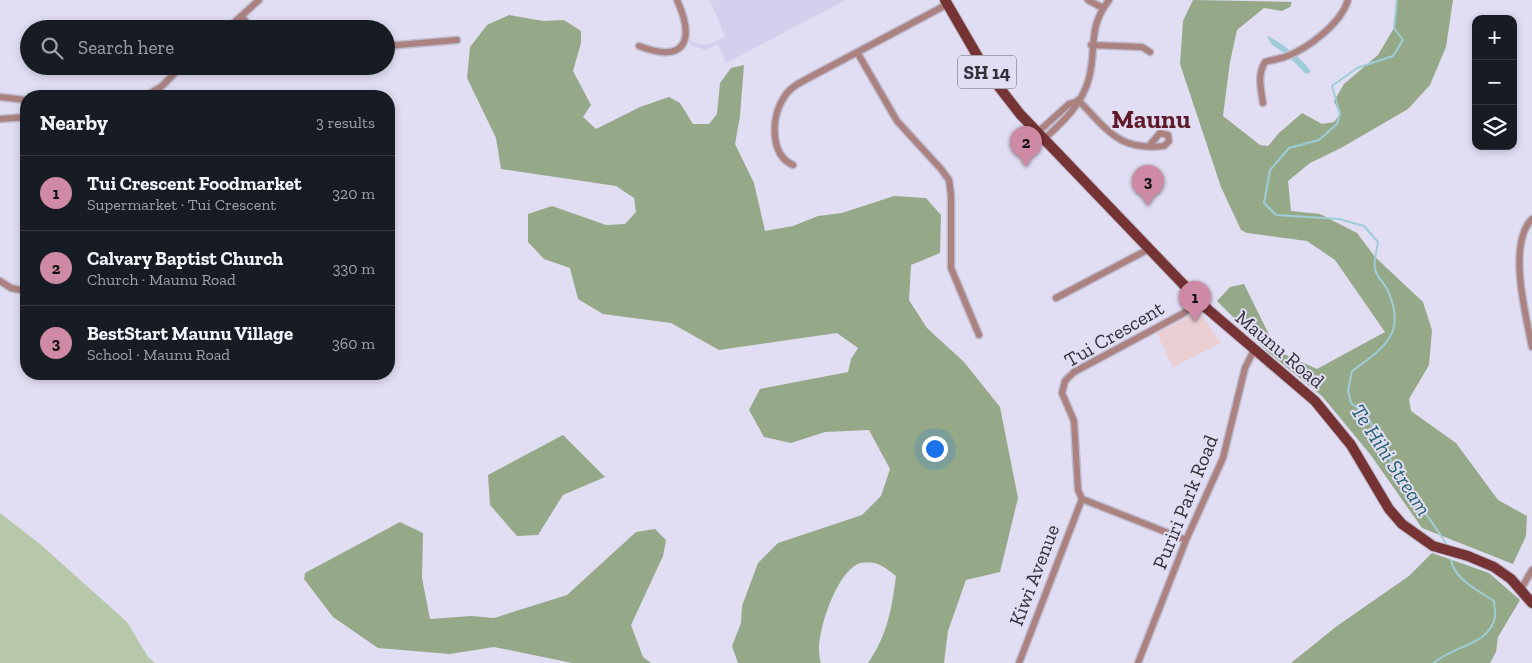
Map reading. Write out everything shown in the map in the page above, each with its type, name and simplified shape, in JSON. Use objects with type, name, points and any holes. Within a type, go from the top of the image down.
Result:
[{"type":"main road","name":"Maunu Road","points":[[947,2],[998,88],[1041,136],[1199,301],[1254,350],[1301,388],[1328,416],[1362,461],[1389,509],[1409,530],[1433,546],[1468,556],[1494,567],[1521,589],[1532,603]]},
{"type":"street","points":[[238,20],[259,0]]},
{"type":"street","points":[[639,46],[660,54],[672,52],[682,44],[687,32],[687,25],[676,0]]},
{"type":"street","points":[[1088,0],[1103,8]]},
{"type":"street","points":[[1041,136],[1069,104],[1077,101],[1090,76],[1091,45],[1103,8],[1109,0]]},
{"type":"street","points":[[1263,102],[1261,69],[1265,62],[1293,53],[1332,26],[1344,11],[1348,0]]},
{"type":"street","points":[[793,165],[783,158],[776,142],[776,114],[783,98],[795,85],[947,2]]},
{"type":"street","points":[[395,45],[457,40]]},
{"type":"street","points":[[1091,45],[1142,47],[1150,52]]},
{"type":"street","points":[[857,52],[897,121],[949,180],[953,277],[979,335]]},
{"type":"street","points":[[156,90],[173,75]]},
{"type":"street","points":[[0,97],[20,99]]},
{"type":"street","points":[[1077,101],[1120,141],[1134,146],[1150,145]]},
{"type":"street","points":[[0,119],[20,117]]},
{"type":"street","points":[[1532,219],[1523,234],[1519,268],[1532,348]]},
{"type":"street","points":[[1056,298],[1150,249]]},
{"type":"street","points":[[0,281],[11,288],[20,290]]},
{"type":"street","name":"Tui Crescent","points":[[1082,499],[1078,490],[1074,421],[1062,393],[1065,381],[1074,372],[1184,313],[1199,301]]},
{"type":"street","name":"Puriri Park Road","points":[[1139,663],[1186,540],[1223,458],[1245,368],[1254,350]]},
{"type":"street","points":[[1082,499],[1186,540]]},
{"type":"street","name":"Kiwi Avenue","points":[[1019,663],[1082,499]]},
{"type":"street","points":[[1521,589],[1532,570]]},
{"type":"shaded area","points":[[710,0],[846,0],[726,63],[718,44],[705,50],[690,45],[690,40],[700,44],[709,44],[725,37]]},
{"type":"shaded area","points":[[1193,0],[1292,2],[1290,7],[1282,11],[1264,8],[1237,30],[1230,62],[1223,116],[1260,145],[1268,146],[1279,133],[1302,113],[1322,124],[1334,122],[1340,114],[1334,101],[1344,84],[1378,55],[1394,28],[1396,0],[1453,0],[1446,47],[1430,85],[1408,109],[1341,148],[1310,163],[1288,181],[1291,211],[1320,214],[1357,233],[1375,257],[1423,302],[1432,330],[1429,365],[1409,399],[1411,411],[1456,443],[1498,500],[1527,516],[1526,536],[1513,564],[1422,528],[1370,454],[1322,396],[1269,353],[1217,301],[1230,287],[1244,284],[1277,351],[1317,369],[1385,332],[1335,260],[1307,241],[1247,233],[1241,230],[1221,187],[1180,64],[1183,21]]},
{"type":"shaded area","points":[[509,15],[543,21],[564,20],[581,31],[581,43],[573,71],[591,105],[583,117],[596,129],[640,107],[669,97],[680,103],[693,124],[709,124],[717,114],[720,83],[731,68],[744,65],[740,116],[735,144],[754,183],[765,231],[793,226],[818,216],[842,213],[894,196],[926,198],[941,215],[940,253],[911,265],[909,300],[927,328],[964,362],[1000,407],[1018,498],[1000,572],[966,580],[948,631],[944,663],[868,663],[880,643],[888,621],[896,576],[880,565],[866,562],[852,568],[835,591],[823,623],[819,653],[821,663],[738,663],[732,646],[741,623],[742,606],[758,563],[778,543],[862,515],[881,496],[890,469],[869,430],[825,432],[791,443],[764,437],[749,410],[760,389],[848,372],[851,359],[858,348],[837,333],[719,350],[671,323],[603,314],[578,299],[570,268],[544,259],[528,242],[528,214],[552,206],[606,225],[625,224],[636,212],[634,198],[616,186],[501,169],[496,138],[467,78],[470,47],[487,25]]},
{"type":"shaded area","points":[[1267,36],[1278,41],[1291,51],[1311,72],[1306,74],[1286,54],[1271,44]]},
{"type":"shaded area","points":[[1199,311],[1221,343],[1173,367],[1157,333]]},
{"type":"shaded area","points":[[563,435],[605,477],[563,495],[538,535],[517,536],[490,505],[488,475]]},
{"type":"shaded area","points":[[0,513],[40,544],[127,622],[148,657],[155,663],[0,663]]},
{"type":"shaded area","points":[[400,522],[423,533],[422,578],[430,619],[471,616],[494,618],[567,595],[636,532],[655,529],[666,540],[663,556],[631,625],[643,657],[651,663],[572,663],[494,647],[450,654],[378,648],[333,617],[304,579],[305,573]]},
{"type":"shaded area","points":[[1432,553],[1489,573],[1520,600],[1498,637],[1496,652],[1490,663],[1291,663],[1337,626],[1409,576]]},
{"type":"waterway","name":"Te Hihi Stream","points":[[1397,0],[1394,28],[1403,40],[1393,56],[1357,68],[1332,86],[1340,114],[1337,124],[1319,140],[1289,148],[1270,170],[1264,203],[1276,215],[1339,219],[1364,226],[1378,242],[1375,269],[1387,289],[1393,304],[1394,328],[1383,347],[1352,371],[1348,391],[1351,403],[1366,414],[1396,470],[1446,543]]},
{"type":"waterway","name":"Te Hihi Stream","points":[[1434,663],[1486,634],[1492,626],[1495,617],[1494,601],[1462,579],[1453,567],[1451,560]]},
{"type":"place","name":"Calvary Baptist Church","points":[[1026,167]]},
{"type":"place","name":"BestStart Maunu Village","points":[[1148,206]]},
{"type":"place","name":"Tui Crescent Foodmarket","points":[[1195,322]]},
{"type":"district","name":"Maunu","points":[[1151,119]]}]
